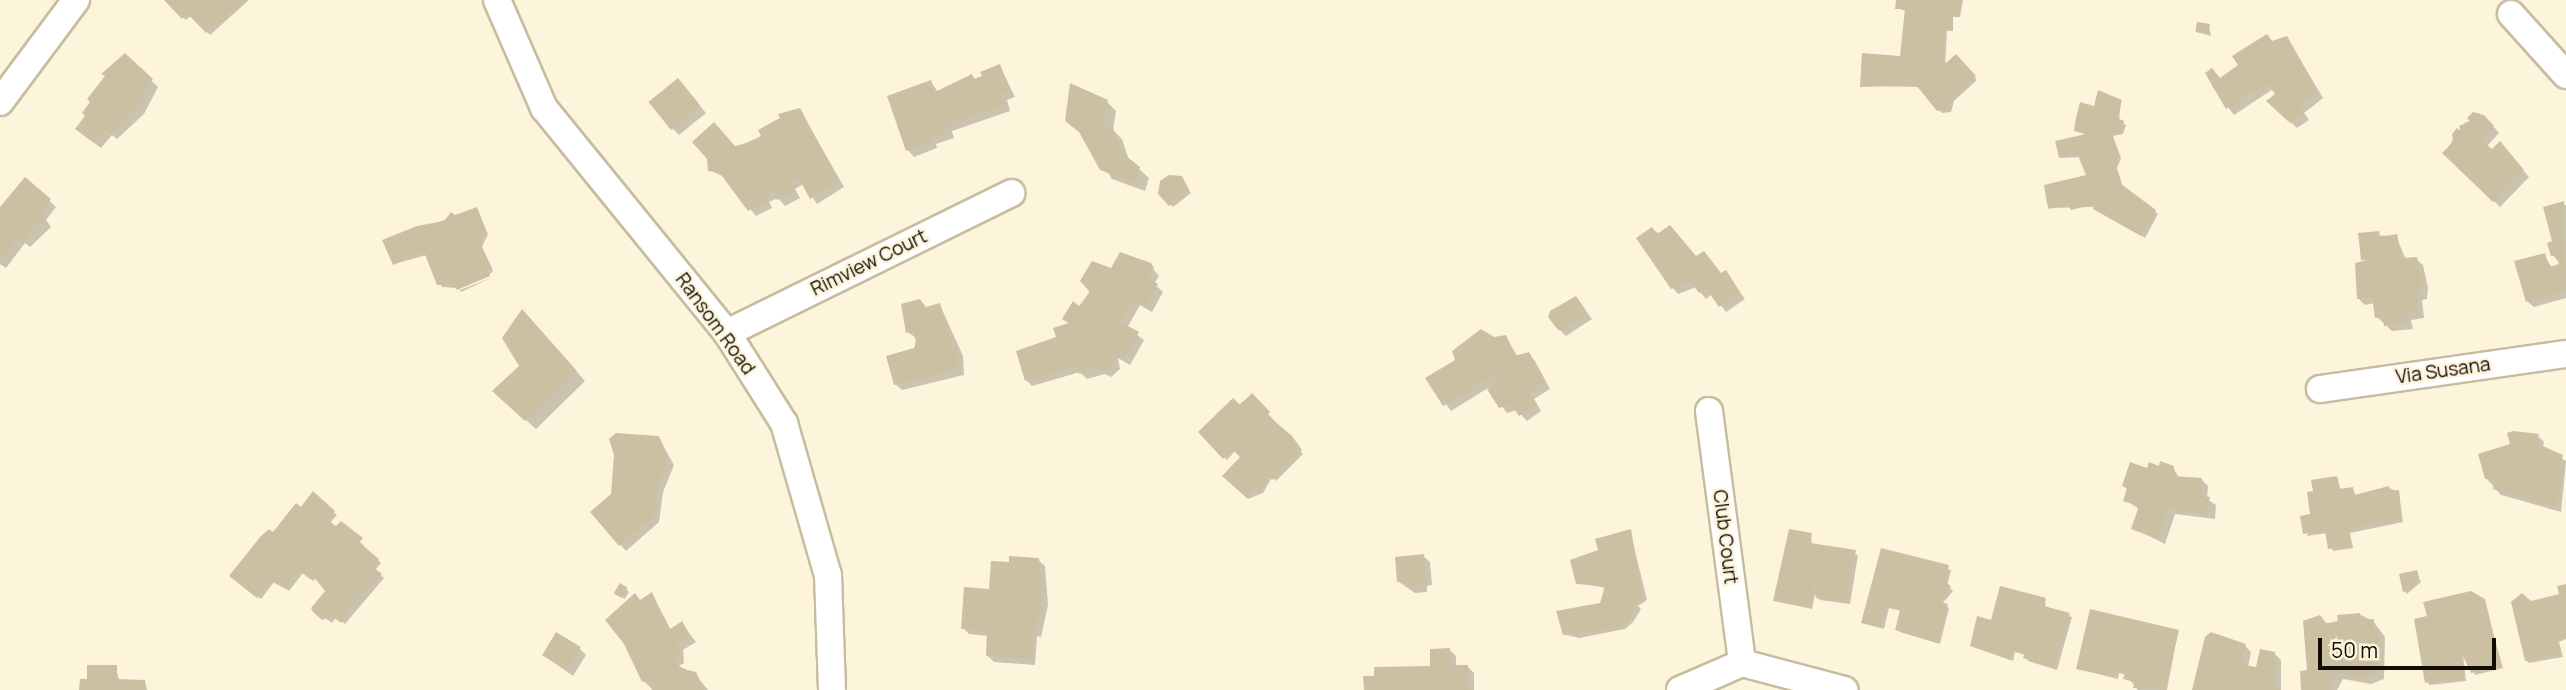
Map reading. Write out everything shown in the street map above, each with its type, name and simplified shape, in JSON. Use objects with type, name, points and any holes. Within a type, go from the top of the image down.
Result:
[{"type":"street","points":[[0,102],[76,0]]},
{"type":"street","name":"Ransom Road","points":[[497,0],[544,108],[727,333],[784,423],[828,575],[832,690]]},
{"type":"street","points":[[2511,14],[2566,75]]},
{"type":"street","name":"Rimview Court","points":[[727,333],[1011,193]]},
{"type":"street","name":"Via Susana","points":[[2320,388],[2566,354]]},
{"type":"street","name":"Club Court","points":[[1709,411],[1742,663]]},
{"type":"street","points":[[1680,690],[1742,663],[1844,690]]},
{"type":"building","points":[[164,0],[245,0],[206,33],[188,14],[182,19]]},
{"type":"building","points":[[1896,0],[1962,0],[1958,15],[1951,15],[1951,29],[1945,29],[1943,59],[1946,63],[1956,54],[1976,76],[1952,98],[1948,109],[1937,111],[1916,85],[1860,87],[1862,53],[1900,56],[1905,9],[1895,9]]},
{"type":"building","points":[[2197,22],[2210,24],[2208,34],[2195,32]]},
{"type":"building","points":[[2267,34],[2272,41],[2287,36],[2318,91],[2299,106],[2304,113],[2290,123],[2266,101],[2275,94],[2267,83],[2226,109],[2205,73],[2212,68],[2220,78],[2238,65],[2232,56]]},
{"type":"building","points":[[125,53],[153,79],[143,93],[147,97],[120,126],[110,134],[105,130],[94,143],[75,129],[85,116],[82,113],[90,102],[87,99],[105,76],[101,74]]},
{"type":"building","points":[[1000,64],[1010,91],[1001,94],[1005,105],[946,125],[949,131],[931,138],[932,142],[906,151],[887,96],[931,80],[935,92],[972,74],[974,79],[982,76],[980,72]]},
{"type":"building","points":[[678,78],[701,106],[671,130],[648,102]]},
{"type":"building","points":[[1070,83],[1108,100],[1102,129],[1113,128],[1121,152],[1140,167],[1135,183],[1100,170],[1079,132],[1065,121]]},
{"type":"building","points":[[2098,90],[2122,100],[2117,118],[2124,121],[2121,132],[2111,134],[2119,154],[2115,164],[2121,184],[2156,210],[2141,236],[2093,209],[2095,204],[2071,210],[2069,205],[2049,209],[2047,204],[2044,185],[2086,175],[2079,158],[2082,153],[2059,158],[2055,141],[2086,134],[2074,131],[2080,102],[2094,106]]},
{"type":"building","points":[[800,108],[839,181],[810,199],[799,178],[790,183],[795,192],[777,200],[773,191],[764,196],[767,201],[748,211],[719,172],[708,171],[707,159],[692,142],[714,122],[735,146],[745,144],[761,136],[758,130],[780,118],[778,114]]},
{"type":"building","points":[[2473,112],[2484,115],[2494,126],[2481,140],[2492,149],[2500,141],[2524,170],[2493,202],[2442,153],[2453,142],[2452,134],[2457,128],[2461,131],[2459,126],[2470,121],[2467,118]]},
{"type":"building","points":[[1169,175],[1182,176],[1189,190],[1169,206],[1158,194],[1160,181]]},
{"type":"building","points":[[25,177],[51,199],[41,213],[46,221],[35,226],[23,242],[18,238],[0,262],[0,207]]},
{"type":"building","points":[[2564,201],[2566,291],[2526,302],[2514,261],[2545,253],[2549,267],[2559,264],[2556,255],[2551,256],[2547,243],[2552,241],[2543,207]]},
{"type":"building","points":[[477,207],[486,230],[480,243],[492,268],[488,270],[490,276],[457,290],[454,284],[437,285],[424,252],[393,265],[382,240],[417,226],[444,221],[451,212],[455,215]]},
{"type":"building","points":[[1670,225],[1696,256],[1704,251],[1721,273],[1726,270],[1740,292],[1719,307],[1706,288],[1699,293],[1690,281],[1671,289],[1636,238],[1652,227],[1657,234]]},
{"type":"building","points":[[2379,231],[2380,237],[2397,234],[2402,258],[2417,257],[2422,280],[2421,294],[2417,294],[2419,312],[2406,314],[2407,323],[2384,326],[2383,317],[2375,318],[2372,297],[2357,299],[2355,263],[2371,259],[2361,260],[2358,233]]},
{"type":"building","points":[[1120,252],[1151,263],[1154,268],[1148,278],[1158,284],[1145,307],[1133,300],[1121,322],[1139,332],[1123,360],[1113,354],[1111,369],[1103,372],[1097,368],[1079,374],[1076,366],[1025,381],[1016,351],[1056,337],[1053,328],[1069,323],[1062,319],[1073,301],[1079,306],[1090,292],[1080,281],[1092,261],[1111,268]]},
{"type":"building","points":[[1576,296],[1587,312],[1564,331],[1558,330],[1548,317],[1550,311]]},
{"type":"building","points":[[920,299],[926,307],[940,303],[952,345],[958,348],[958,369],[894,385],[886,356],[914,348],[916,342],[913,331],[906,333],[901,304]]},
{"type":"building","points":[[522,309],[577,371],[525,421],[492,391],[519,366],[502,338]]},
{"type":"building","points":[[1481,329],[1494,337],[1506,335],[1515,356],[1529,352],[1545,382],[1529,393],[1537,404],[1519,416],[1511,404],[1499,408],[1487,389],[1497,383],[1490,372],[1489,378],[1443,406],[1425,378],[1455,360],[1452,351]]},
{"type":"building","points":[[1252,393],[1270,412],[1267,415],[1292,436],[1302,450],[1272,480],[1269,476],[1260,492],[1257,488],[1247,498],[1222,476],[1240,457],[1232,449],[1223,459],[1198,432],[1233,398],[1240,405]]},
{"type":"building","points":[[2513,431],[2539,434],[2536,443],[2563,455],[2559,470],[2565,472],[2555,507],[2493,489],[2495,479],[2485,479],[2478,454],[2510,444],[2507,433]]},
{"type":"building","points":[[616,433],[659,436],[668,457],[658,485],[654,516],[619,546],[590,512],[611,494],[614,455],[609,439]]},
{"type":"building","points":[[2160,461],[2174,466],[2172,476],[2202,478],[2201,496],[2210,497],[2206,515],[2168,508],[2158,539],[2131,529],[2139,506],[2123,501],[2127,488],[2122,486],[2130,462],[2147,468],[2149,462],[2159,466]]},
{"type":"building","points":[[2337,476],[2339,489],[2353,487],[2354,495],[2389,486],[2390,491],[2399,490],[2401,520],[2360,526],[2349,531],[2351,546],[2328,549],[2325,531],[2303,534],[2300,516],[2310,514],[2307,492],[2313,491],[2311,480]]},
{"type":"building","points":[[313,491],[335,511],[328,520],[336,526],[341,521],[363,538],[359,543],[379,559],[373,567],[382,574],[359,596],[341,623],[332,616],[322,620],[313,612],[311,608],[325,591],[313,576],[310,579],[300,571],[286,589],[271,581],[257,598],[229,576],[261,536],[269,529],[273,532],[296,503],[301,507]]},
{"type":"building","points":[[1631,529],[1643,601],[1636,603],[1631,619],[1622,627],[1563,635],[1556,611],[1600,603],[1605,586],[1576,584],[1570,560],[1598,550],[1595,539]]},
{"type":"building","points":[[1789,529],[1812,533],[1810,543],[1856,550],[1847,602],[1816,598],[1818,587],[1814,586],[1809,608],[1773,601]]},
{"type":"building","points":[[1881,548],[1949,565],[1945,580],[1951,587],[1940,602],[1948,604],[1938,643],[1895,630],[1900,610],[1906,611],[1907,606],[1901,609],[1887,606],[1881,628],[1861,623]]},
{"type":"building","points":[[1424,554],[1426,580],[1421,580],[1422,586],[1407,587],[1407,581],[1397,582],[1395,557]]},
{"type":"building","points":[[1009,556],[1039,558],[1043,598],[1035,631],[1032,631],[1030,659],[986,656],[987,631],[961,629],[964,587],[989,589],[991,561],[1009,562]]},
{"type":"building","points":[[2417,570],[2419,578],[2411,590],[2403,592],[2399,574]]},
{"type":"building","points":[[620,583],[628,588],[621,598],[614,593]]},
{"type":"building","points":[[2566,584],[2566,637],[2557,639],[2561,654],[2525,661],[2511,602],[2522,593],[2531,601],[2559,594],[2557,586]]},
{"type":"building","points":[[2000,586],[2046,598],[2044,606],[2070,613],[2054,668],[2023,658],[2025,653],[2012,650],[2010,660],[1970,646],[1977,616],[1991,620]]},
{"type":"building","points":[[2471,591],[2485,599],[2501,666],[2471,673],[2461,652],[2464,678],[2425,683],[2414,619],[2427,616],[2423,602]]},
{"type":"building","points":[[652,592],[669,630],[682,621],[690,635],[677,643],[679,656],[674,659],[679,668],[696,672],[704,690],[652,690],[645,679],[642,682],[624,644],[605,620],[635,593],[640,600]]},
{"type":"building","points":[[2090,609],[2179,630],[2165,690],[2133,688],[2135,682],[2123,679],[2125,673],[2117,671],[2115,677],[2076,669]]},
{"type":"building","points":[[2360,613],[2361,620],[2374,619],[2374,629],[2379,629],[2379,673],[2364,678],[2336,674],[2331,679],[2332,690],[2301,690],[2300,671],[2307,670],[2303,621],[2320,615],[2326,623],[2338,622],[2337,615]]},
{"type":"building","points":[[556,632],[581,647],[567,670],[542,655]]},
{"type":"building","points":[[2211,632],[2246,644],[2241,664],[2256,667],[2260,649],[2275,652],[2275,686],[2281,690],[2192,690],[2205,637]]},
{"type":"building","points":[[1450,648],[1451,665],[1468,665],[1469,690],[1364,690],[1363,676],[1374,676],[1374,667],[1430,666],[1430,649]]},
{"type":"building","points":[[87,665],[117,665],[117,679],[145,680],[145,690],[79,690],[80,679],[87,679]]}]
